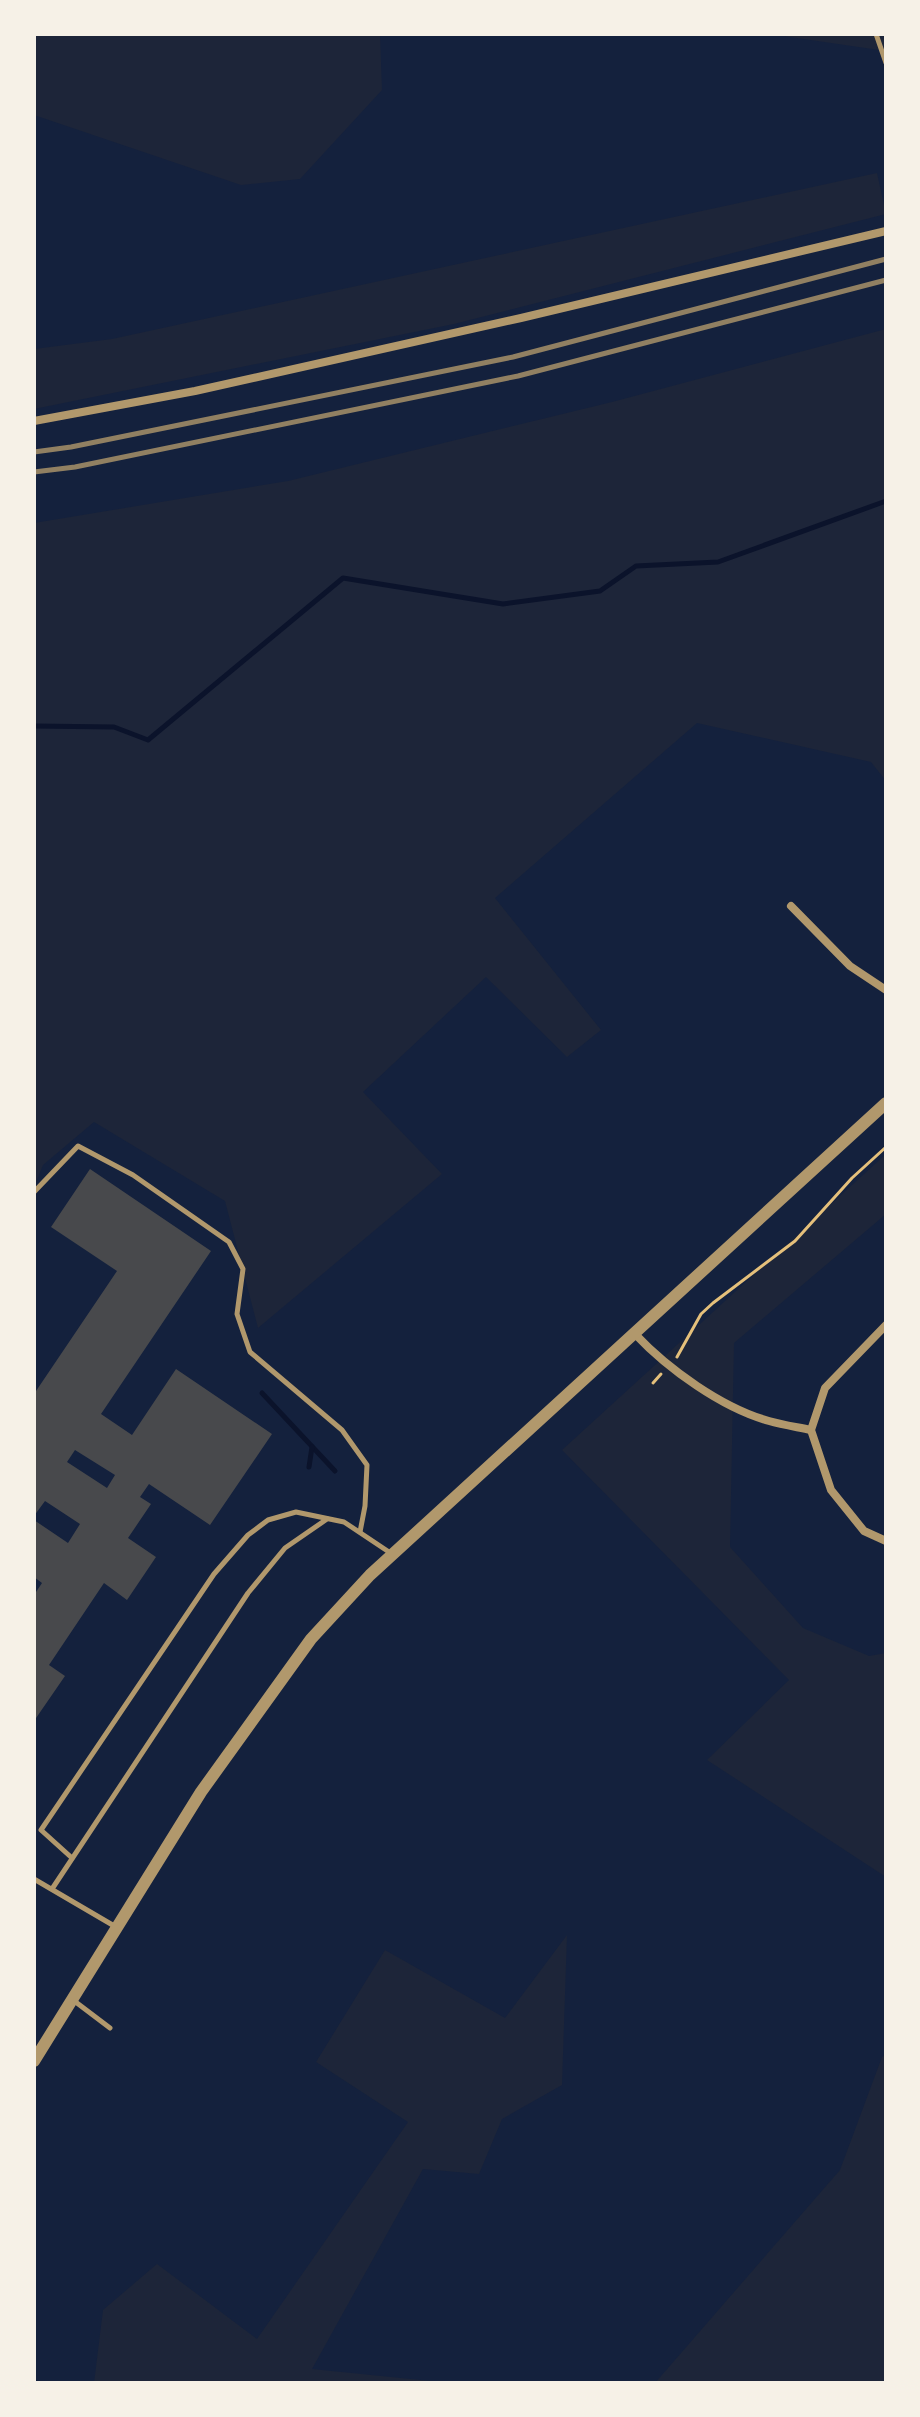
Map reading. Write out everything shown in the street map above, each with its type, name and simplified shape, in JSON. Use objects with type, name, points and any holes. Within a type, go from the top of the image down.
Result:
[{"type":"street","points":[[34,421],[211,387],[521,318],[886,231]]},
{"type":"street","points":[[791,906],[850,966],[886,990]]},
{"type":"street","points":[[34,2061],[201,1792],[311,1639],[392,1554],[886,1103]]},
{"type":"street","points":[[886,1325],[825,1388],[811,1430],[831,1490],[864,1531],[886,1541]]},
{"type":"street","points":[[635,1334],[668,1367],[718,1398],[766,1421],[811,1430]]},
{"type":"lane","points":[[876,34],[886,63]]},
{"type":"lane","points":[[34,1192],[78,1146],[133,1175],[229,1242],[243,1269],[237,1314],[250,1352],[342,1430],[367,1465],[360,1532]]},
{"type":"lane","points":[[72,1858],[41,1830],[214,1574],[248,1535],[268,1520],[296,1512],[344,1522],[392,1554]]},
{"type":"lane","points":[[52,1889],[248,1593],[285,1548],[328,1518]]},
{"type":"lane","points":[[34,1879],[117,1927]]},
{"type":"lane","points":[[72,1999],[110,2028]]},
{"type":"path","points":[[681,1353],[701,1314],[795,1241],[852,1178],[886,1147]]},
{"type":"shaded area","points":[[34,34],[380,34],[382,90],[300,179],[241,185],[34,115]]},
{"type":"shaded area","points":[[775,34],[886,34],[886,51],[790,37]]},
{"type":"shaded area","points":[[877,173],[886,214],[454,324],[34,409],[34,349],[112,339]]},
{"type":"shaded area","points":[[886,329],[886,781],[871,762],[697,723],[495,898],[601,1030],[567,1057],[486,977],[363,1092],[442,1174],[258,1328],[225,1201],[94,1122],[43,1165],[34,1187],[34,523],[288,481],[612,402]]},
{"type":"shaded area","points":[[886,1154],[886,1214],[734,1343],[730,1547],[803,1628],[869,1656],[886,1653],[886,1877],[707,1760],[789,1680],[562,1450]]},
{"type":"shaded area","points":[[567,1935],[562,2085],[502,2119],[479,2174],[423,2169],[312,2369],[450,2383],[94,2383],[103,2310],[157,2264],[257,2339],[408,2122],[316,2062],[385,1950],[505,2018]]},
{"type":"shaded area","points":[[886,2054],[886,2383],[655,2383],[840,2170],[882,2057]]},
{"type":"building","points":[[90,1169],[211,1251],[101,1414],[132,1435],[176,1369],[272,1434],[210,1525],[149,1484],[140,1497],[151,1504],[128,1538],[156,1557],[127,1600],[104,1583],[49,1665],[65,1676],[34,1721],[34,1595],[42,1583],[34,1577],[34,1520],[68,1543],[80,1524],[45,1501],[34,1516],[34,1394],[117,1271],[51,1227]],"holes":[[[75,1450],[115,1475],[107,1488],[67,1462]]]},
{"type":"waterway","points":[[34,726],[114,727],[148,740],[343,578],[503,604],[600,591],[636,566],[718,562],[886,501]]},
{"type":"waterway","points":[[262,1393],[335,1471]]},
{"type":"waterway","points":[[309,1467],[312,1447]]},
{"type":"railway","points":[[34,452],[513,357],[886,259]]},
{"type":"railway","points":[[34,472],[75,467],[518,376],[886,280]]}]
